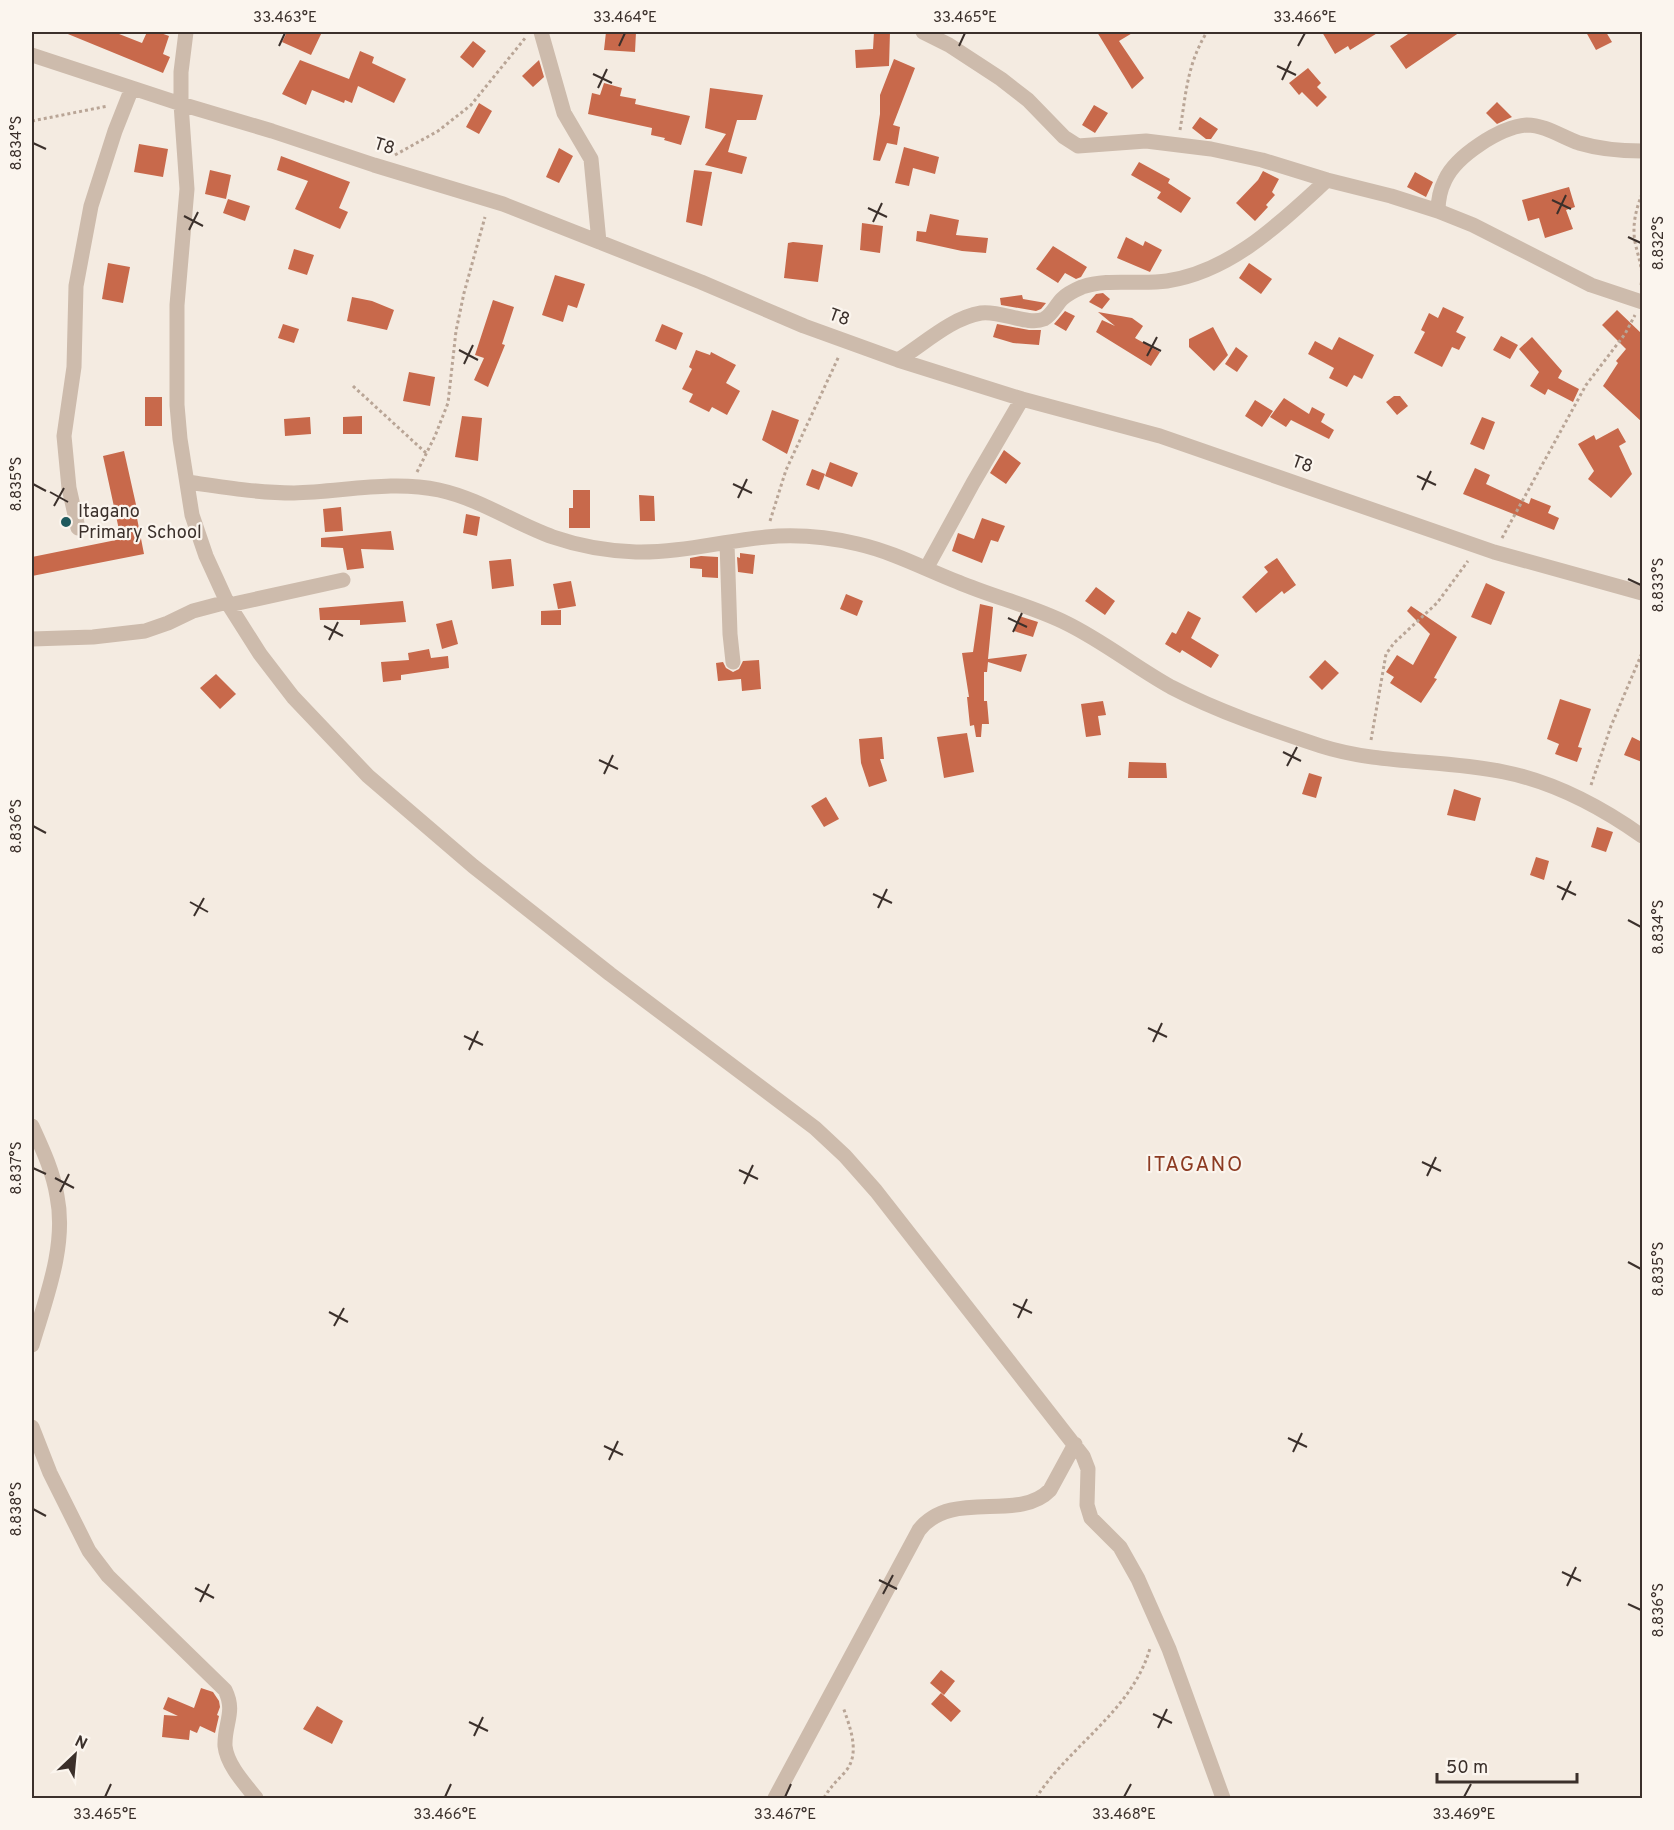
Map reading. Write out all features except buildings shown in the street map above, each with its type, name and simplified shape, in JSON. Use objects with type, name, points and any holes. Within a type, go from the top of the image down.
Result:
[{"type":"street","points":[[186,32],[181,72],[181,104],[187,189],[177,305],[176,375],[180,439],[192,515],[206,556],[228,604],[260,654],[293,697],[368,776],[473,866],[610,974],[815,1128],[845,1156],[876,1191],[1075,1444],[1088,1469],[1087,1505],[1091,1518],[1120,1547],[1138,1579],[1169,1649],[1223,1798]]},
{"type":"street","points":[[541,32],[564,113],[591,159],[599,242]]},
{"type":"street","points":[[923,32],[949,45],[1001,79],[1028,100],[1064,137],[1078,146],[1146,141],[1177,144],[1262,160],[1438,211],[1473,225],[1591,285],[1640,301]]},
{"type":"street","name":"T8","points":[[32,55],[130,95],[181,104],[489,200],[701,282],[804,326],[898,360],[1023,399],[1160,436],[1494,552],[1642,593]]},
{"type":"street","points":[[78,528],[69,488],[64,436],[74,366],[76,286],[91,206],[115,131],[130,95]]},
{"type":"street","points":[[1438,211],[1438,198],[1445,179],[1458,161],[1506,130],[1527,125],[1545,128],[1560,136],[1600,148],[1642,151]]},
{"type":"street","points":[[898,360],[968,317],[982,313],[994,313],[1033,321],[1045,319],[1062,299],[1078,288],[1093,284],[1168,281],[1216,266],[1238,254],[1272,229],[1327,180]]},
{"type":"street","points":[[927,567],[1023,399]]},
{"type":"street","points":[[187,482],[235,489],[296,493],[370,487],[436,489],[468,498],[550,536],[595,548],[636,552],[765,537],[826,538],[860,544],[927,567],[978,591],[1062,620],[1148,674],[1226,712],[1333,750],[1368,757],[1505,772],[1586,801],[1642,836]]},
{"type":"street","points":[[727,543],[733,662]]},
{"type":"street","points":[[32,639],[93,637],[146,631],[193,611],[343,580]]},
{"type":"street","points":[[32,1126],[44,1152],[58,1196],[60,1231],[51,1279],[32,1345]]},
{"type":"street","points":[[32,1427],[50,1473],[90,1551],[108,1576],[225,1690],[230,1704],[226,1752],[238,1774],[256,1798]]},
{"type":"street","points":[[775,1798],[919,1530],[926,1521],[946,1510],[1035,1501],[1050,1490],[1075,1444]]},
{"type":"path","points":[[374,165],[438,131],[455,119],[494,79],[531,32]]},
{"type":"path","points":[[1177,144],[1188,72],[1199,44],[1207,32]]},
{"type":"path","points":[[32,121],[130,95]]},
{"type":"path","points":[[1494,552],[1515,519],[1586,385],[1631,325],[1640,301],[1642,278],[1634,225],[1642,194]]},
{"type":"path","points":[[409,487],[448,403],[456,331],[489,200]]},
{"type":"path","points":[[765,537],[786,470],[846,341]]},
{"type":"path","points":[[353,386],[426,453]]},
{"type":"path","points":[[1368,757],[1386,654],[1394,643],[1437,603],[1477,546]]},
{"type":"path","points":[[1586,801],[1611,726],[1642,653]]},
{"type":"path","points":[[1036,1798],[1061,1765],[1102,1724],[1127,1692],[1147,1658],[1150,1644]]},
{"type":"path","points":[[824,1798],[853,1758],[854,1747],[836,1684]]},
{"type":"place","name":"Itagano Primary School","points":[[66,522]]},
{"type":"district","name":"ITAGANO","points":[[1195,1165]]}]
